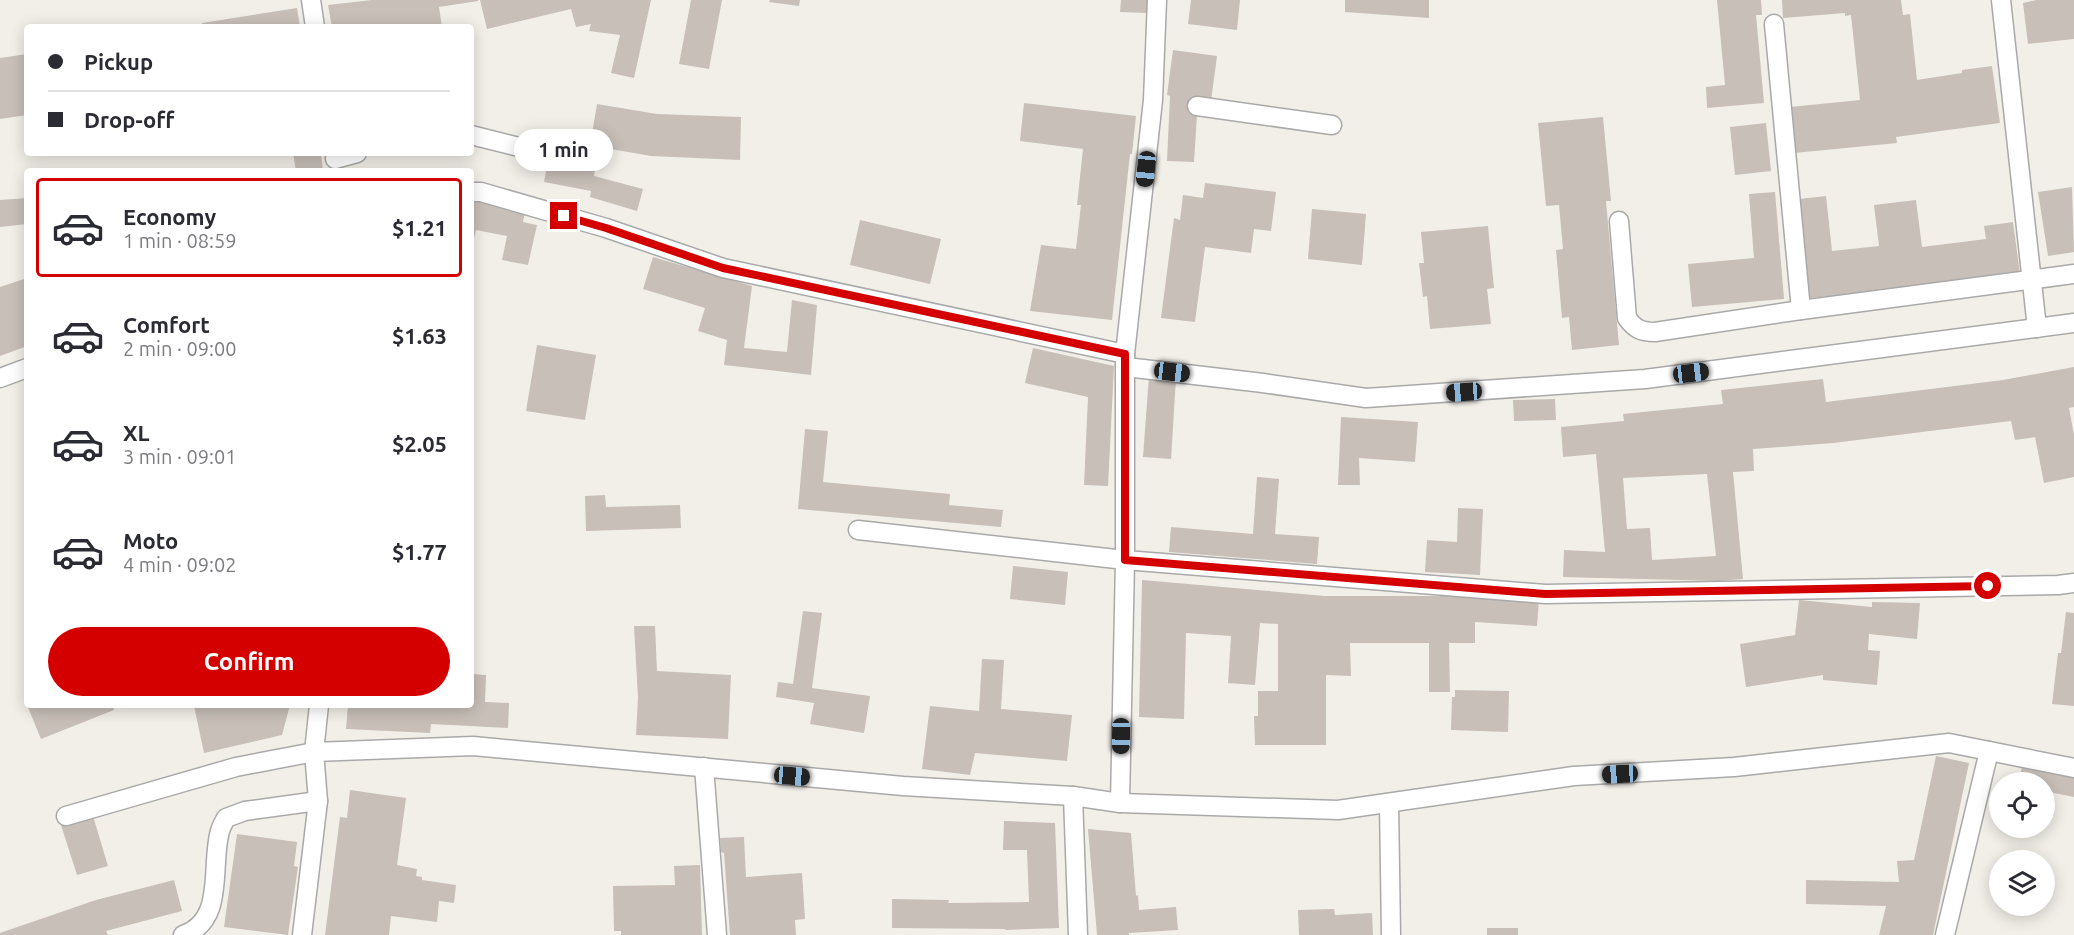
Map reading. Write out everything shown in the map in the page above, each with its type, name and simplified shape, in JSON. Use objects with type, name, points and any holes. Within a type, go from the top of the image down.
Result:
[{"type":"lane","points":[[311,0],[315,24]]},
{"type":"lane","points":[[1120,803],[1125,560],[1125,360],[1161,101],[1156,0]]},
{"type":"lane","points":[[2001,0],[2037,328]]},
{"type":"lane","points":[[1774,24],[1801,310]]},
{"type":"lane","points":[[1197,106],[1332,125]]},
{"type":"lane","points":[[474,136],[527,149]]},
{"type":"lane","points":[[474,192],[481,192],[606,228],[723,268],[1125,360],[1366,398],[1645,379],[2074,323]]},
{"type":"lane","points":[[1619,221],[1628,318],[1635,328],[1644,332],[2074,274]]},
{"type":"lane","points":[[0,378],[24,369]]},
{"type":"lane","points":[[858,530],[1125,560],[1545,594],[2074,583]]},
{"type":"lane","points":[[302,935],[318,801],[314,752],[319,708]]},
{"type":"lane","points":[[66,816],[236,767],[314,752],[473,746],[903,786],[1073,796],[1120,803],[1338,810],[1575,776],[1734,767],[1949,743],[2074,768]]},
{"type":"lane","points":[[1945,935],[1989,751]]},
{"type":"lane","points":[[704,767],[717,935]]},
{"type":"lane","points":[[1073,796],[1078,935]]},
{"type":"lane","points":[[183,935],[194,931],[209,914],[214,890],[220,830],[226,818],[245,812],[318,801]]},
{"type":"lane","points":[[1389,803],[1391,935]]},
{"type":"building","points":[[372,0],[478,0],[439,7],[442,24],[331,24],[328,5]]},
{"type":"building","points":[[480,0],[651,0],[634,78],[611,73],[620,35],[589,31],[591,24],[576,27],[571,9],[487,29]]},
{"type":"building","points":[[691,0],[722,0],[709,69],[679,64]]},
{"type":"building","points":[[770,0],[800,0],[799,6],[769,2]]},
{"type":"building","points":[[1121,0],[1148,0],[1147,13],[1120,12]]},
{"type":"building","points":[[1191,0],[1240,0],[1237,30],[1188,24]]},
{"type":"building","points":[[1345,0],[1429,0],[1429,18],[1345,12]]},
{"type":"building","points":[[1717,0],[1761,0],[1762,15],[1756,15],[1764,103],[1707,108],[1706,87],[1725,85]]},
{"type":"building","points":[[1782,0],[1901,0],[1903,15],[1910,14],[1917,80],[1992,66],[2000,123],[1896,137],[1897,143],[1794,153],[1790,107],[1860,100],[1851,15],[1845,16],[1845,13],[1783,18]]},
{"type":"building","points":[[2036,0],[2074,0],[2074,39],[2028,44],[2023,3]]},
{"type":"building","points":[[297,8],[300,24],[202,24]]},
{"type":"building","points":[[1173,50],[1217,56],[1211,101],[1198,99],[1194,162],[1167,161],[1170,96],[1167,95]]},
{"type":"building","points":[[24,54],[24,115],[0,119],[0,58]]},
{"type":"building","points":[[1024,103],[1136,116],[1112,320],[1030,311],[1041,245],[1076,249],[1081,205],[1077,205],[1083,149],[1020,141]]},
{"type":"building","points":[[597,104],[657,114],[741,117],[740,160],[651,156],[599,147],[594,176],[643,189],[637,211],[590,197],[591,191],[544,182],[552,139],[590,146]]},
{"type":"building","points":[[1603,117],[1611,201],[1606,201],[1619,345],[1572,350],[1569,317],[1562,318],[1556,250],[1563,249],[1559,205],[1546,206],[1538,123]]},
{"type":"building","points":[[1766,123],[1771,171],[1735,175],[1730,127]]},
{"type":"building","points":[[294,156],[321,156],[323,168],[296,168]]},
{"type":"building","points":[[1205,183],[1276,192],[1271,231],[1254,229],[1251,253],[1205,247],[1195,322],[1161,318],[1174,218],[1180,220],[1183,195],[1203,198]]},
{"type":"building","points":[[2072,187],[2074,252],[2048,256],[2038,192]]},
{"type":"building","points":[[1775,192],[1784,299],[1692,307],[1688,264],[1754,258],[1749,194]]},
{"type":"building","points":[[1826,196],[1832,251],[1879,246],[1874,205],[1916,200],[1922,247],[1986,239],[1984,226],[2013,222],[2020,274],[1810,298],[1799,199]]},
{"type":"building","points":[[24,198],[24,224],[0,227],[0,200]]},
{"type":"building","points":[[474,201],[525,212],[523,222],[537,225],[528,265],[502,260],[507,236],[476,230],[474,238]]},
{"type":"building","points":[[1312,209],[1366,214],[1362,265],[1308,259]]},
{"type":"building","points":[[860,220],[941,239],[930,284],[850,265]]},
{"type":"building","points":[[1488,226],[1494,288],[1487,289],[1491,324],[1430,329],[1427,296],[1423,297],[1419,263],[1424,263],[1421,232]]},
{"type":"building","points":[[653,257],[752,286],[744,348],[787,352],[792,300],[817,305],[811,375],[724,365],[727,340],[698,331],[705,308],[643,289]]},
{"type":"building","points":[[24,279],[24,347],[0,356],[0,287]]},
{"type":"building","points":[[537,345],[596,355],[585,420],[526,411]]},
{"type":"building","points":[[1033,348],[1114,366],[1108,486],[1084,485],[1088,397],[1025,383]]},
{"type":"building","points":[[2074,367],[2074,407],[2069,408],[2074,435],[2074,477],[2044,483],[2035,437],[2015,440],[2011,421],[1833,443],[1753,449],[1754,471],[1733,472],[1743,579],[1718,581],[1563,577],[1564,550],[1605,552],[1596,454],[1563,457],[1561,427],[1624,421],[1623,414],[1723,404],[1721,390],[1823,379],[1826,402],[2003,380]],"holes":[[[1707,474],[1716,556],[1652,560],[1650,528],[1627,529],[1623,478]]]},
{"type":"building","points":[[1149,376],[1176,378],[1171,459],[1143,457]]},
{"type":"building","points":[[1555,399],[1556,420],[1514,421],[1513,400]]},
{"type":"building","points":[[1341,417],[1418,422],[1415,462],[1359,458],[1360,485],[1338,485]]},
{"type":"building","points":[[805,429],[828,431],[823,482],[950,494],[949,505],[1003,510],[1001,527],[798,509]]},
{"type":"building","points":[[1257,477],[1279,479],[1275,534],[1319,537],[1317,564],[1169,552],[1171,527],[1253,534]]},
{"type":"building","points":[[605,495],[606,507],[680,505],[681,528],[586,531],[585,496]]},
{"type":"building","points":[[1458,508],[1483,509],[1480,575],[1425,572],[1427,540],[1457,542]]},
{"type":"building","points":[[1013,566],[1068,572],[1065,605],[1010,599]]},
{"type":"building","points":[[1142,580],[1325,596],[1449,596],[1539,600],[1537,626],[1475,622],[1475,643],[1449,643],[1450,692],[1429,692],[1429,643],[1350,643],[1351,676],[1326,675],[1326,745],[1255,745],[1254,716],[1258,716],[1258,691],[1278,691],[1278,624],[1260,623],[1255,685],[1228,683],[1231,636],[1186,633],[1184,719],[1139,717]]},
{"type":"building","points":[[1799,600],[1872,607],[1872,602],[1920,603],[1917,639],[1869,634],[1868,650],[1880,651],[1877,685],[1823,680],[1823,675],[1746,687],[1740,644],[1795,635]]},
{"type":"building","points":[[803,611],[822,613],[812,688],[870,696],[864,733],[810,724],[814,703],[776,697],[778,682],[793,684]]},
{"type":"building","points":[[2066,612],[2074,613],[2074,706],[2052,704]]},
{"type":"building","points":[[634,626],[655,626],[657,671],[731,675],[728,739],[636,735],[638,698]]},
{"type":"building","points":[[982,659],[1004,660],[1001,709],[1072,715],[1067,761],[975,753],[970,775],[922,769],[930,706],[979,711]]},
{"type":"building","points":[[474,674],[486,675],[485,702],[509,703],[508,728],[431,724],[430,733],[346,729],[348,708],[474,708]]},
{"type":"building","points":[[1455,690],[1509,691],[1508,732],[1451,730],[1452,697],[1455,697]]},
{"type":"building","points":[[28,708],[114,708],[114,710],[41,739]]},
{"type":"building","points":[[194,708],[289,708],[282,735],[204,753]]},
{"type":"building","points":[[1936,756],[1969,763],[1933,935],[1879,935],[1886,906],[1806,904],[1806,880],[1899,882],[1897,861],[1914,860]]},
{"type":"building","points":[[2023,761],[2074,772],[2074,797],[2055,793],[2055,772],[2021,772]]},
{"type":"building","points":[[350,790],[406,798],[397,865],[417,869],[416,876],[422,877],[422,880],[456,885],[454,903],[439,901],[437,922],[391,916],[389,935],[325,935],[340,817],[347,818]]},
{"type":"building","points":[[93,816],[108,866],[77,875],[61,825]]},
{"type":"building","points":[[1004,821],[1055,823],[1059,928],[1005,930],[892,928],[892,899],[949,900],[948,903],[1029,902],[1027,850],[1003,850]]},
{"type":"building","points":[[1088,829],[1131,833],[1139,910],[1176,907],[1178,930],[1129,933],[1129,935],[1097,935]]},
{"type":"building","points":[[237,834],[297,842],[294,866],[298,867],[288,935],[224,927]]},
{"type":"building","points":[[744,837],[746,877],[802,873],[805,919],[795,920],[796,935],[730,935],[724,853],[721,852],[720,838]]},
{"type":"building","points":[[700,865],[702,935],[621,935],[621,931],[614,931],[613,886],[675,885],[674,866]]},
{"type":"building","points":[[174,880],[182,911],[106,931],[108,935],[0,935],[0,933],[96,900]]},
{"type":"building","points":[[1334,909],[1335,915],[1372,913],[1373,935],[1299,935],[1298,910]]},
{"type":"building","points":[[1487,928],[1518,928],[1518,935],[1487,935]]},
{"type":"route","points":[[564,216],[723,268],[1125,354],[1125,560],[1545,594],[1988,586]]}]
